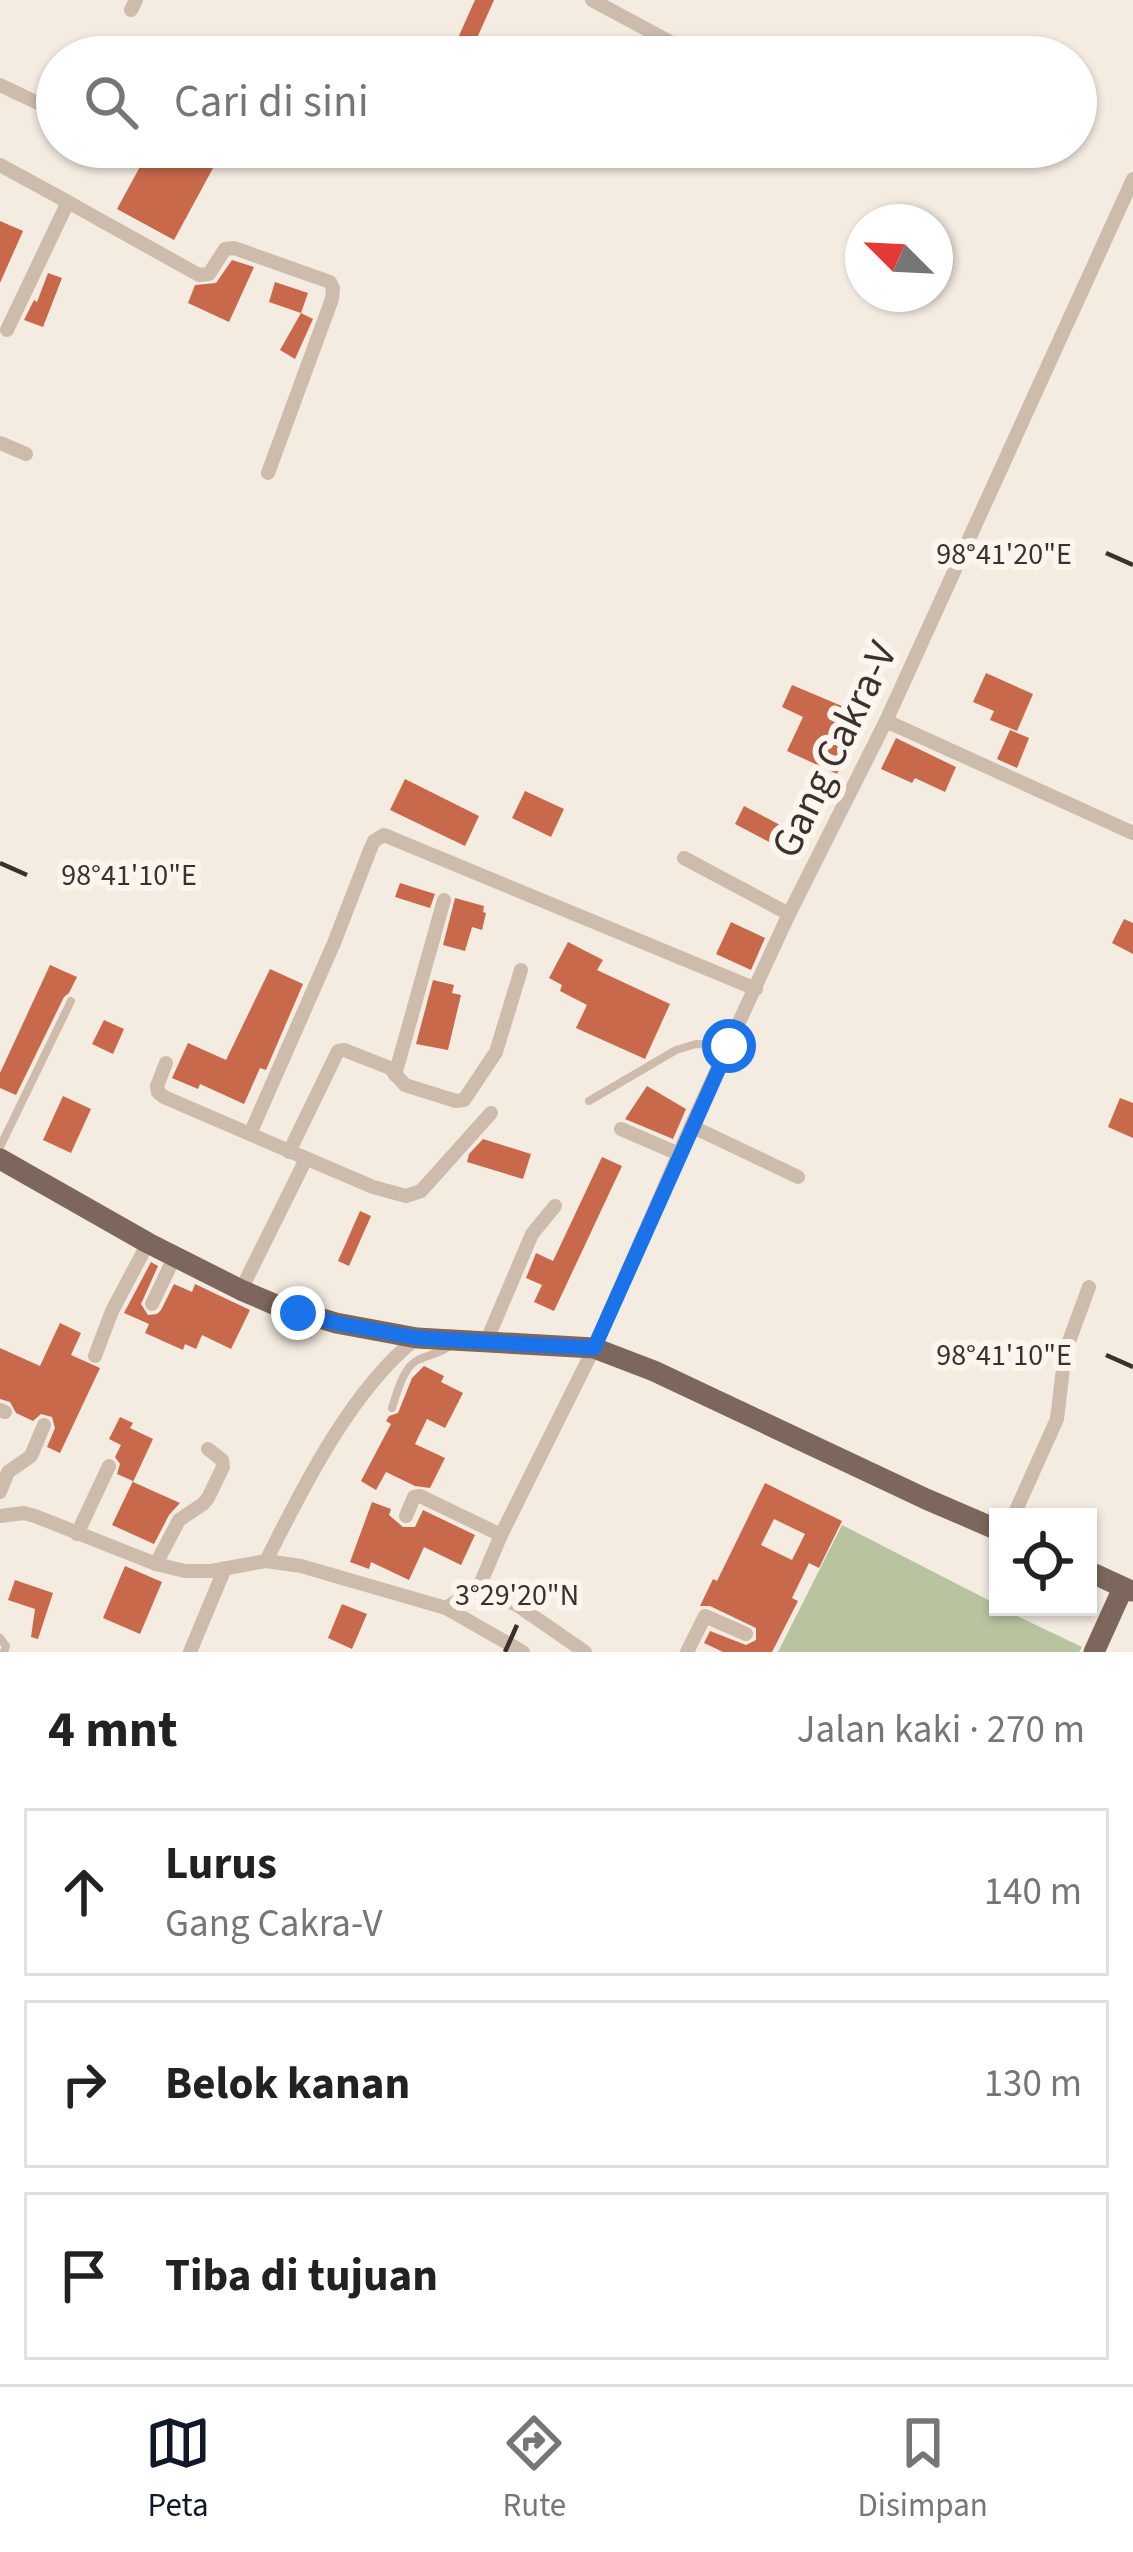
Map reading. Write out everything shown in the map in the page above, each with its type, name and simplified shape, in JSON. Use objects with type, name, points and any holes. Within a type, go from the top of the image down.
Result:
[{"type":"main road","points":[[0,1160],[241,1290],[317,1318],[417,1338],[594,1348],[655,1371],[989,1526]]},
{"type":"main road","points":[[1094,1652],[1128,1589],[1097,1575]]},
{"type":"street","points":[[592,0],[659,36]]},
{"type":"street","points":[[0,85],[36,102]]},
{"type":"street","points":[[0,164],[199,274],[209,274],[225,249],[234,248],[330,282],[332,299],[268,473]]},
{"type":"street","name":"Gang Cakra-V","points":[[479,1587],[594,1348],[789,914],[886,721],[1133,179]]},
{"type":"street","points":[[7,330],[68,202]]},
{"type":"street","points":[[0,443],[26,454]]},
{"type":"street","points":[[886,721],[1133,833]]},
{"type":"street","points":[[250,1134],[380,836],[395,838],[756,989]]},
{"type":"street","points":[[684,858],[789,914]]},
{"type":"street","points":[[395,1075],[444,900]]},
{"type":"street","points":[[289,1152],[338,1051],[390,1068],[405,1085],[464,1100],[496,1052],[521,970]]},
{"type":"street","points":[[166,1063],[158,1092],[306,1160],[406,1196],[414,1196],[490,1113]]},
{"type":"street","points":[[692,1126],[798,1177]]},
{"type":"street","points":[[621,1130],[679,1154]]},
{"type":"street","points":[[241,1290],[306,1160]]},
{"type":"street","points":[[487,1340],[532,1234],[555,1206]]},
{"type":"street","points":[[95,1356],[112,1311],[148,1243]]},
{"type":"street","points":[[152,1304],[175,1256]]},
{"type":"street","points":[[1017,1508],[1057,1419],[1065,1352],[1089,1287]]},
{"type":"street","points":[[266,1561],[320,1460],[355,1407],[391,1361],[417,1338]]},
{"type":"street","points":[[0,1492],[8,1472],[31,1456],[44,1425]]},
{"type":"street","points":[[156,1564],[175,1525],[203,1504],[223,1467],[222,1460],[208,1449]]},
{"type":"street","points":[[77,1534],[109,1466]]},
{"type":"street","points":[[406,1516],[414,1497],[420,1496],[501,1535]]},
{"type":"street","points":[[0,1516],[24,1513],[156,1564],[185,1570],[211,1571],[266,1561],[301,1567],[446,1608],[523,1652]]},
{"type":"street","points":[[190,1652],[225,1568]]},
{"type":"street","points":[[446,1608],[479,1587],[517,1605],[565,1647],[585,1652]]},
{"type":"street","points":[[687,1652],[705,1616],[746,1634]]},
{"type":"lane","points":[[0,1147],[71,1001]]},
{"type":"lane","points":[[589,1101],[676,1050],[729,1046]]},
{"type":"lane","points":[[392,1408],[413,1363],[444,1351],[453,1341]]},
{"type":"lane","points":[[0,1638],[4,1652]]},
{"type":"green space","points":[[842,1525],[989,1600],[989,1616],[1017,1616],[1082,1647],[1079,1652],[778,1652]]},
{"type":"building","points":[[475,0],[494,0],[478,36],[459,36]]},
{"type":"building","points":[[139,168],[213,168],[174,240],[117,209]]},
{"type":"building","points":[[0,221],[23,231],[0,283]]},
{"type":"building","points":[[232,260],[254,267],[229,322],[188,303],[195,285],[216,283]]},
{"type":"building","points":[[48,273],[62,278],[43,327],[24,320]]},
{"type":"building","points":[[275,282],[308,293],[301,313],[269,302]]},
{"type":"building","points":[[301,313],[313,319],[295,359],[280,350]]},
{"type":"building","points":[[986,673],[1033,694],[1017,731],[990,720],[994,711],[973,702]]},
{"type":"building","points":[[792,685],[849,709],[833,744],[848,751],[837,774],[787,751],[803,717],[782,707]]},
{"type":"building","points":[[1010,730],[1029,738],[1017,768],[997,759]]},
{"type":"building","points":[[896,738],[956,767],[945,792],[881,769]]},
{"type":"building","points":[[405,779],[479,816],[465,846],[390,810]]},
{"type":"building","points":[[525,791],[564,809],[551,837],[512,818]]},
{"type":"building","points":[[744,806],[784,827],[775,845],[735,824]]},
{"type":"building","points":[[400,883],[435,894],[430,908],[395,897]]},
{"type":"building","points":[[455,898],[484,906],[486,913],[482,930],[472,927],[465,951],[443,945]]},
{"type":"building","points":[[1124,919],[1133,923],[1133,954],[1112,943]]},
{"type":"building","points":[[731,922],[765,938],[751,970],[716,954]]},
{"type":"building","points":[[568,942],[603,960],[597,970],[670,1004],[645,1059],[576,1028],[587,1005],[560,991],[562,985],[549,978]]},
{"type":"building","points":[[50,965],[77,977],[16,1095],[0,1088],[0,1073]]},
{"type":"building","points":[[270,969],[303,984],[266,1070],[260,1068],[244,1104],[200,1084],[198,1089],[172,1078],[188,1043],[226,1060]]},
{"type":"building","points":[[433,980],[454,985],[452,993],[461,995],[448,1050],[416,1044]]},
{"type":"building","points":[[104,1020],[124,1029],[113,1054],[92,1044]]},
{"type":"building","points":[[647,1086],[686,1109],[673,1139],[625,1119]]},
{"type":"building","points":[[63,1096],[91,1109],[71,1153],[43,1140]]},
{"type":"building","points":[[1120,1098],[1133,1103],[1133,1138],[1108,1127]]},
{"type":"building","points":[[483,1139],[531,1154],[523,1179],[467,1162]]},
{"type":"building","points":[[602,1157],[622,1166],[554,1311],[534,1302],[542,1285],[526,1278],[536,1253],[553,1261]]},
{"type":"building","points":[[360,1211],[371,1216],[349,1266],[338,1261]]},
{"type":"building","points":[[151,1262],[158,1266],[141,1304],[148,1315],[161,1310],[174,1284],[192,1292],[195,1284],[250,1310],[231,1349],[202,1335],[196,1349],[185,1344],[183,1350],[145,1333],[149,1324],[124,1313]]},
{"type":"building","points":[[60,1323],[81,1333],[71,1355],[100,1368],[60,1453],[47,1447],[55,1428],[52,1417],[41,1414],[33,1421],[0,1399],[0,1348],[40,1366]]},
{"type":"building","points":[[424,1366],[463,1393],[445,1428],[427,1419],[415,1444],[445,1458],[430,1488],[386,1472],[376,1490],[361,1481],[391,1424],[386,1421],[398,1413],[412,1378]]},
{"type":"building","points":[[120,1417],[133,1423],[130,1428],[153,1439],[133,1482],[180,1503],[154,1544],[112,1525],[133,1481],[117,1474],[120,1464],[115,1457],[121,1445],[109,1439]]},
{"type":"building","points":[[765,1483],[842,1521],[819,1568],[809,1563],[792,1598],[798,1601],[772,1652],[723,1652],[704,1643],[710,1631],[746,1645],[756,1640],[756,1628],[710,1606],[700,1606],[713,1579],[717,1581]],"holes":[[[774,1519],[805,1534],[792,1560],[761,1545]]]},
{"type":"building","points":[[372,1502],[391,1509],[389,1515],[403,1527],[415,1527],[423,1510],[475,1535],[461,1565],[424,1547],[409,1580],[371,1562],[369,1569],[350,1562]]},
{"type":"building","points":[[125,1566],[162,1582],[140,1634],[103,1618]]},
{"type":"building","points":[[15,1580],[53,1593],[38,1639],[31,1637],[35,1609],[8,1600]]},
{"type":"building","points":[[342,1604],[367,1614],[352,1649],[328,1638]]},
{"type":"route","points":[[298,1313],[417,1338],[594,1348],[729,1046]]}]
